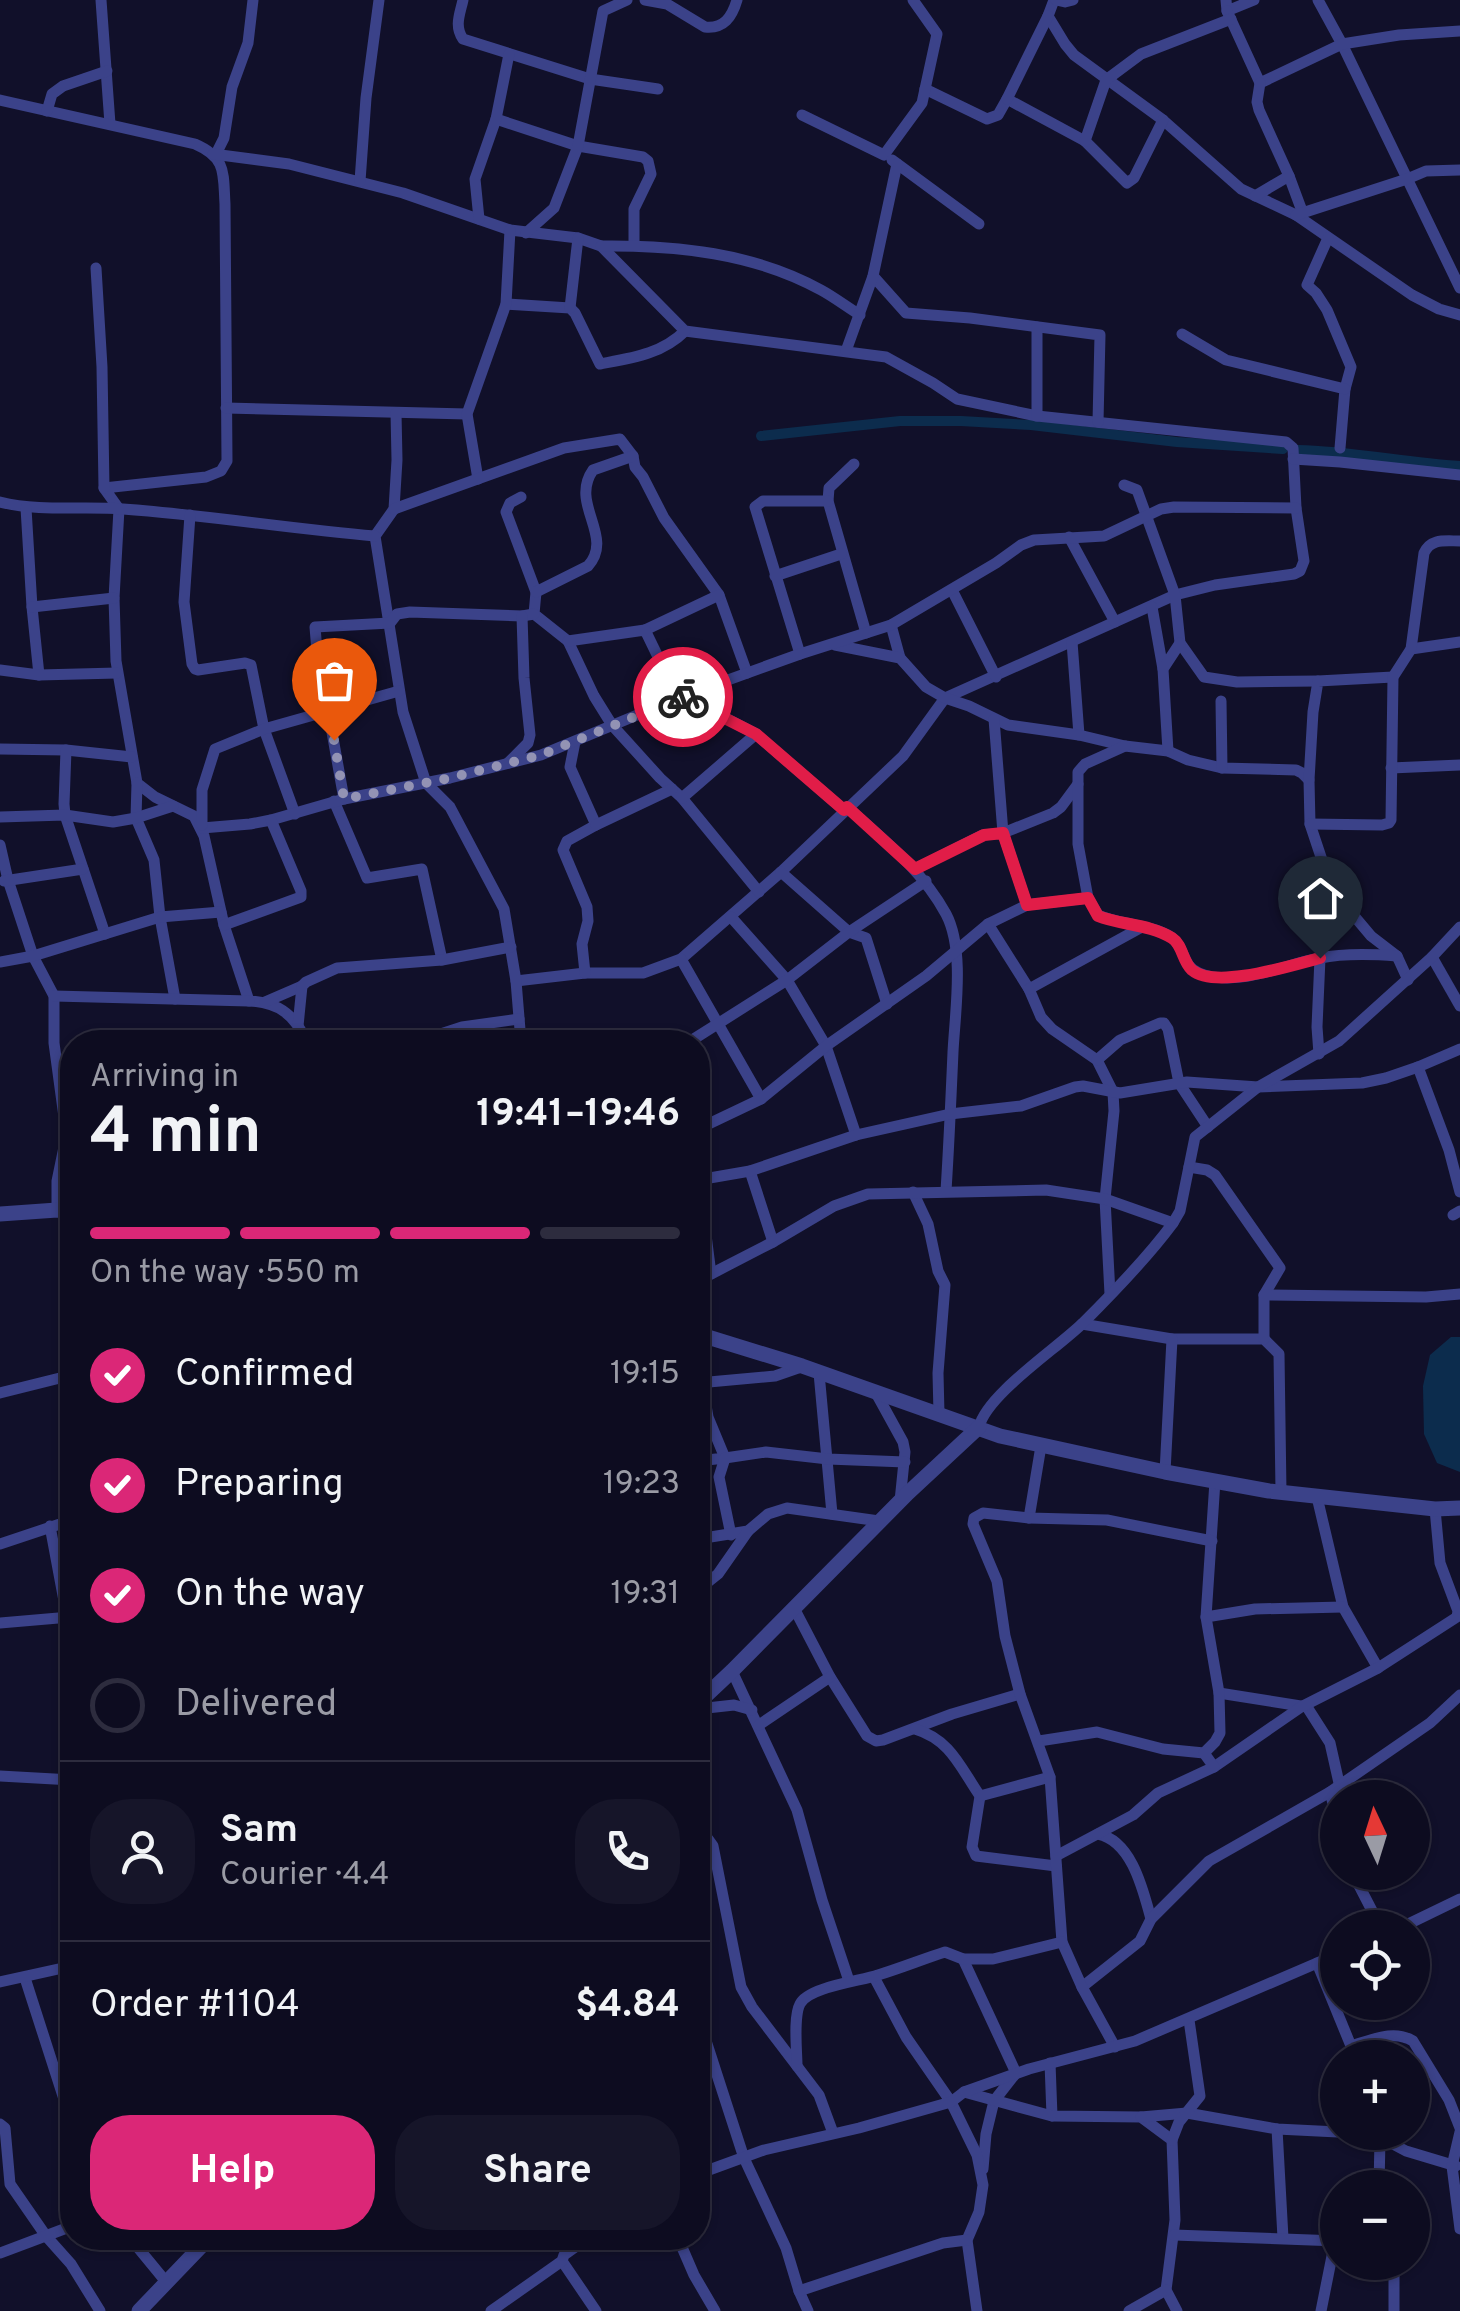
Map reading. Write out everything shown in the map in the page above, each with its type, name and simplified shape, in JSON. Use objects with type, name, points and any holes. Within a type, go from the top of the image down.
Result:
[{"type":"street","points":[[100,0],[110,124]]},
{"type":"street","points":[[215,153],[224,138],[232,87],[248,43],[252,0]]},
{"type":"street","points":[[360,181],[379,0]]},
{"type":"street","points":[[463,0],[458,23],[463,39],[590,79],[658,88]]},
{"type":"street","points":[[526,233],[554,208],[578,146],[604,11],[627,0]]},
{"type":"street","points":[[644,0],[668,2],[705,28],[728,20],[736,0]]},
{"type":"street","points":[[884,155],[922,103],[936,34],[913,0]]},
{"type":"street","points":[[925,90],[987,118],[998,115],[1055,0],[1073,0]]},
{"type":"street","points":[[1085,141],[1106,80],[1140,54],[1254,0]]},
{"type":"street","points":[[1318,0],[1460,288]]},
{"type":"street","points":[[1228,10],[1260,83],[1259,110],[1278,147],[1299,213]]},
{"type":"street","points":[[1048,16],[1064,44],[1163,120],[1232,182],[1255,196],[1299,213],[1322,234],[1412,295],[1460,315]]},
{"type":"street","points":[[1260,83],[1342,44],[1460,31]]},
{"type":"street","points":[[479,219],[474,178],[496,120],[509,54]]},
{"type":"street","points":[[47,111],[52,94],[63,86],[108,71]]},
{"type":"street","points":[[1007,99],[1085,141],[1127,183],[1134,178],[1163,120]]},
{"type":"street","points":[[0,100],[195,144],[215,153],[289,164],[360,181],[510,230],[578,238],[601,246],[690,249],[772,268],[817,288],[860,316]]},
{"type":"street","points":[[802,115],[884,155],[979,224]]},
{"type":"street","points":[[496,120],[578,146],[639,156],[648,161],[650,180],[634,210],[634,245]]},
{"type":"street","points":[[104,488],[206,476],[221,472],[228,456],[226,204],[221,166],[215,153]]},
{"type":"street","points":[[846,351],[874,276],[898,164]]},
{"type":"street","points":[[1299,213],[1426,171],[1460,170]]},
{"type":"street","points":[[1255,196],[1289,176]]},
{"type":"street","points":[[1323,206],[1322,234],[1307,286],[1316,292],[1339,335],[1350,367],[1340,448]]},
{"type":"street","points":[[478,478],[467,414],[506,304],[510,230]]},
{"type":"street","points":[[570,308],[578,238]]},
{"type":"street","points":[[516,981],[585,973],[643,973],[682,959],[782,872],[908,749],[944,698],[1175,596],[1216,585],[1294,574],[1304,561],[1292,448],[1286,442],[1037,416],[957,399],[886,357],[685,330],[601,246]]},
{"type":"street","points":[[96,268],[104,488],[119,509],[114,598],[117,674],[137,784],[136,818],[154,860],[175,1000]]},
{"type":"street","points":[[874,276],[906,313],[1100,335],[1098,422]]},
{"type":"street","points":[[506,304],[570,308],[600,364],[648,354],[674,342],[685,330]]},
{"type":"street","points":[[1037,327],[1037,416]]},
{"type":"street","points":[[1182,334],[1226,360],[1345,389]]},
{"type":"street","points":[[226,408],[467,414]]},
{"type":"street","points":[[396,413],[394,509],[376,536],[403,712],[426,782],[450,806],[504,908],[520,1030]]},
{"type":"street","points":[[394,509],[564,448],[619,438],[633,456],[635,468],[664,518],[719,595],[747,673]]},
{"type":"street","points":[[536,592],[593,561],[598,548],[585,499],[589,473],[633,456]]},
{"type":"street","points":[[1293,459],[1460,476]]},
{"type":"street","points":[[854,464],[829,488],[828,500],[866,633]]},
{"type":"street","points":[[1124,485],[1136,488],[1175,596],[1180,643],[1204,677],[1237,682],[1394,678]]},
{"type":"street","points":[[507,764],[528,743],[530,735],[524,678],[528,615],[536,592],[506,512],[510,503],[521,498]]},
{"type":"street","points":[[800,654],[756,511],[758,503],[764,501],[828,500]]},
{"type":"street","points":[[0,502],[26,508],[190,515],[296,530],[376,536]]},
{"type":"street","points":[[201,826],[270,820],[339,800],[507,764],[575,742],[682,697],[891,624],[996,563],[1021,544],[1034,540],[1104,536],[1161,509],[1174,507],[1296,508]]},
{"type":"street","points":[[26,508],[38,675]]},
{"type":"street","points":[[190,515],[184,602],[192,664],[198,670],[248,662],[264,729],[295,814]]},
{"type":"street","points":[[1069,537],[1115,622]]},
{"type":"street","points":[[1310,824],[1382,826],[1393,816],[1394,678],[1411,649],[1424,553],[1435,541],[1460,541]]},
{"type":"street","points":[[775,576],[842,554]]},
{"type":"street","points":[[952,590],[996,677]]},
{"type":"street","points":[[568,641],[645,630],[719,595]]},
{"type":"street","points":[[32,606],[114,598]]},
{"type":"street","points":[[1152,607],[1163,669],[1168,751]]},
{"type":"street","points":[[442,960],[422,869],[367,878],[339,800],[315,627],[390,623],[397,614],[410,612],[528,615],[568,641],[612,725],[677,793],[759,892]]},
{"type":"street","points":[[891,624],[900,658],[920,682],[944,698],[994,719],[1015,726],[1168,751],[1222,768],[1288,769],[1309,780]]},
{"type":"street","points":[[645,630],[682,697],[756,734],[846,808],[915,869],[948,917],[956,953],[946,1190]]},
{"type":"street","points":[[1072,642],[1079,735]]},
{"type":"street","points":[[1411,649],[1460,642]]},
{"type":"street","points":[[1163,669],[1180,643]]},
{"type":"street","points":[[833,645],[900,658]]},
{"type":"street","points":[[0,670],[38,675],[117,674]]},
{"type":"street","points":[[1318,681],[1309,780],[1310,824],[1339,898],[1371,936],[1396,956],[1408,980]]},
{"type":"street","points":[[249,1001],[222,918],[201,826],[202,790],[216,750],[264,729],[399,691]]},
{"type":"street","points":[[1220,701],[1222,768]]},
{"type":"street","points":[[994,719],[1003,833],[1027,905]]},
{"type":"street","points":[[585,973],[582,944],[587,907],[563,850],[567,841],[596,825],[677,793],[756,734]]},
{"type":"street","points":[[575,742],[570,767],[596,825]]},
{"type":"street","points":[[1126,746],[1080,768],[1078,844],[1088,898],[1098,916],[1172,938],[1191,968],[1212,976],[1243,976],[1352,954],[1396,956]]},
{"type":"street","points":[[0,749],[66,750],[132,758]]},
{"type":"street","points":[[66,750],[65,816],[105,934]]},
{"type":"street","points":[[1391,768],[1460,765]]},
{"type":"street","points":[[450,778],[450,806]]},
{"type":"street","points":[[137,784],[190,812],[201,826]]},
{"type":"street","points":[[915,869],[984,835],[1003,833],[1057,810],[1078,784]]},
{"type":"street","points":[[0,817],[65,816],[104,822],[136,818],[173,806]]},
{"type":"street","points":[[0,962],[33,956],[160,916],[222,918],[301,897],[270,820]]},
{"type":"street","points":[[0,845],[4,881],[33,956],[54,996],[54,1043],[60,1087]]},
{"type":"street","points":[[4,881],[83,869]]},
{"type":"street","points":[[782,872],[849,932],[866,938],[887,1004]]},
{"type":"street","points":[[708,1030],[787,980],[849,932],[926,882]]},
{"type":"street","points":[[710,1125],[761,1099],[826,1046],[956,953],[988,924],[1027,905],[1088,898]]},
{"type":"street","points":[[732,917],[787,980],[826,1046],[856,1135]]},
{"type":"street","points":[[988,924],[1041,1018],[1097,1060],[1113,1092],[1105,1199],[1110,1294]]},
{"type":"street","points":[[710,1694],[900,1500],[978,1427],[1002,1394],[1082,1324],[1174,1223],[1195,1137],[1258,1087],[1339,1041],[1432,958],[1460,926]]},
{"type":"street","points":[[1028,989],[1142,927]]},
{"type":"street","points":[[265,1002],[337,968],[442,960],[511,947]]},
{"type":"street","points":[[1319,1054],[1320,958]]},
{"type":"street","points":[[1432,958],[1460,1006]]},
{"type":"street","points":[[682,959],[761,1099]]},
{"type":"street","points":[[302,986],[303,1030]]},
{"type":"street","points":[[54,996],[265,1002],[283,1009],[299,1030]]},
{"type":"street","points":[[453,1030],[519,1020]]},
{"type":"street","points":[[1097,1060],[1120,1040],[1164,1023],[1179,1083],[1208,1127]]},
{"type":"street","points":[[710,1178],[750,1171],[856,1135],[950,1114],[1021,1106],[1075,1087],[1124,1092],[1179,1083],[1258,1087],[1362,1083],[1418,1068],[1460,1049]]},
{"type":"street","points":[[1418,1068],[1454,1148],[1460,1192]]},
{"type":"street","points":[[60,1166],[60,1193]]},
{"type":"street","points":[[1189,1167],[1215,1175],[1280,1268],[1264,1295],[1264,1339]]},
{"type":"street","points":[[750,1171],[773,1242]]},
{"type":"street","points":[[710,1271],[773,1242],[840,1203],[868,1194],[1030,1188],[1105,1199],[1174,1223]]},
{"type":"street","points":[[912,1192],[928,1224],[938,1271],[946,1285],[938,1372],[939,1414]]},
{"type":"street","points":[[0,1214],[60,1212]]},
{"type":"street","points":[[1264,1295],[1460,1294]]},
{"type":"street","points":[[1082,1324],[1172,1340],[1264,1339],[1280,1354],[1281,1492]]},
{"type":"street","points":[[710,1338],[1000,1436],[1041,1446],[1281,1492],[1435,1509],[1460,1508]]},
{"type":"street","points":[[1165,1472],[1172,1340]]},
{"type":"street","points":[[710,1381],[776,1376],[802,1366]]},
{"type":"street","points":[[819,1373],[832,1514]]},
{"type":"street","points":[[0,1392],[60,1378]]},
{"type":"street","points":[[876,1393],[902,1442],[905,1462],[900,1500]]},
{"type":"street","points":[[710,1422],[725,1458],[719,1477],[731,1535]]},
{"type":"street","points":[[1029,1518],[1041,1446]]},
{"type":"street","points":[[710,1459],[766,1452],[905,1462]]},
{"type":"street","points":[[1204,1753],[1220,1733],[1219,1693],[1206,1617],[1216,1481]]},
{"type":"street","points":[[1317,1496],[1343,1607],[1378,1668]]},
{"type":"street","points":[[710,1580],[748,1531],[768,1514],[787,1508],[879,1521]]},
{"type":"street","points":[[915,1729],[944,1743],[980,1796],[972,1846],[976,1856],[1056,1861],[1134,1815],[1158,1793],[1214,1766],[1301,1707],[1378,1668],[1452,1621],[1458,1614],[1440,1564],[1435,1509]]},
{"type":"street","points":[[1115,2046],[1062,1942],[1050,1777],[1020,1694],[996,1581],[974,1518],[983,1514],[1107,1520],[1212,1541]]},
{"type":"street","points":[[0,1544],[60,1523]]},
{"type":"street","points":[[50,1526],[60,1572]]},
{"type":"street","points":[[710,1538],[748,1531]]},
{"type":"street","points":[[1206,1617],[1255,1609],[1343,1607]]},
{"type":"street","points":[[794,1608],[830,1678],[871,1739],[884,1740],[1020,1694]]},
{"type":"street","points":[[0,1623],[60,1618]]},
{"type":"street","points":[[732,1671],[797,1810],[849,1982]]},
{"type":"street","points":[[759,1725],[830,1678]]},
{"type":"street","points":[[1219,1693],[1306,1707],[1330,1744],[1334,1780]]},
{"type":"street","points":[[1347,1780],[1430,1722],[1460,1694]]},
{"type":"street","points":[[710,1706],[734,1705],[752,1710]]},
{"type":"street","points":[[1038,1741],[1097,1732],[1162,1748],[1204,1753],[1214,1766]]},
{"type":"street","points":[[0,1776],[60,1779]]},
{"type":"street","points":[[980,1796],[1050,1777]]},
{"type":"street","points":[[1082,1987],[1140,1940],[1151,1918],[1209,1861],[1320,1797]]},
{"type":"street","points":[[1098,1834],[1110,1836],[1137,1871],[1151,1918]]},
{"type":"street","points":[[710,1842],[744,1994],[822,2101],[833,2133]]},
{"type":"street","points":[[1430,1914],[1460,1899]]},
{"type":"street","points":[[797,2066],[797,2014],[802,2000],[808,1996],[945,1952],[963,1959],[993,1959],[1062,1942]]},
{"type":"street","points":[[963,1959],[1016,2074]]},
{"type":"street","points":[[710,2170],[784,2144],[951,2102],[964,2092],[1016,2074],[1135,2042],[1320,1962]]},
{"type":"street","points":[[1317,1963],[1347,2040]]},
{"type":"street","points":[[0,1982],[60,1969]]},
{"type":"street","points":[[874,1976],[906,2037],[951,2102],[976,2155],[982,2182]]},
{"type":"street","points":[[25,1978],[60,2072]]},
{"type":"street","points":[[1177,2311],[1166,2290],[1175,2220],[1172,2140],[1177,2126],[1200,2096],[1188,2020]]},
{"type":"street","points":[[1382,2040],[1397,2034],[1411,2040]]},
{"type":"street","points":[[710,2053],[744,2158],[786,2248],[808,2311]]},
{"type":"street","points":[[1050,2063],[1052,2116]]},
{"type":"street","points":[[1430,2070],[1460,2130],[1456,2166],[1460,2229]]},
{"type":"street","points":[[977,2311],[967,2240],[978,2212],[986,2134],[994,2101],[1016,2074]]},
{"type":"street","points":[[964,2092],[1052,2116],[1188,2113],[1278,2129],[1320,2131]]},
{"type":"street","points":[[1141,2117],[1172,2140]]},
{"type":"street","points":[[0,2124],[5,2128],[5,2182],[71,2264],[100,2311]]},
{"type":"street","points":[[1278,2129],[1282,2238]]},
{"type":"street","points":[[1406,2150],[1456,2166]]},
{"type":"street","points":[[0,2253],[60,2231]]},
{"type":"street","points":[[1174,2235],[1320,2240]]},
{"type":"street","points":[[799,2291],[944,2243],[967,2240]]},
{"type":"street","points":[[140,2250],[166,2282]]},
{"type":"street","points":[[139,2311],[197,2250]]},
{"type":"street","points":[[491,2311],[572,2250]]},
{"type":"street","points":[[683,2250],[716,2311]]},
{"type":"street","points":[[562,2261],[596,2311]]},
{"type":"street","points":[[1321,2311],[1328,2280]]},
{"type":"street","points":[[1394,2280],[1394,2311]]},
{"type":"street","points":[[1129,2311],[1166,2290]]},
{"type":"water","points":[[1451,1337],[1460,1337],[1460,1472],[1437,1463],[1424,1434],[1423,1386],[1430,1355]]},
{"type":"waterway","points":[[761,436],[900,421],[961,421],[1283,449]]},
{"type":"waterway","points":[[1298,450],[1460,466]]},
{"type":"way so far","points":[[334,740],[344,799],[541,755],[683,697]]},
{"type":"route","points":[[683,697],[756,734],[844,810],[847,807],[915,869],[988,833],[1003,833],[1027,905],[1088,898],[1098,916],[1172,938],[1187,964],[1198,973],[1243,976],[1320,958]]}]
